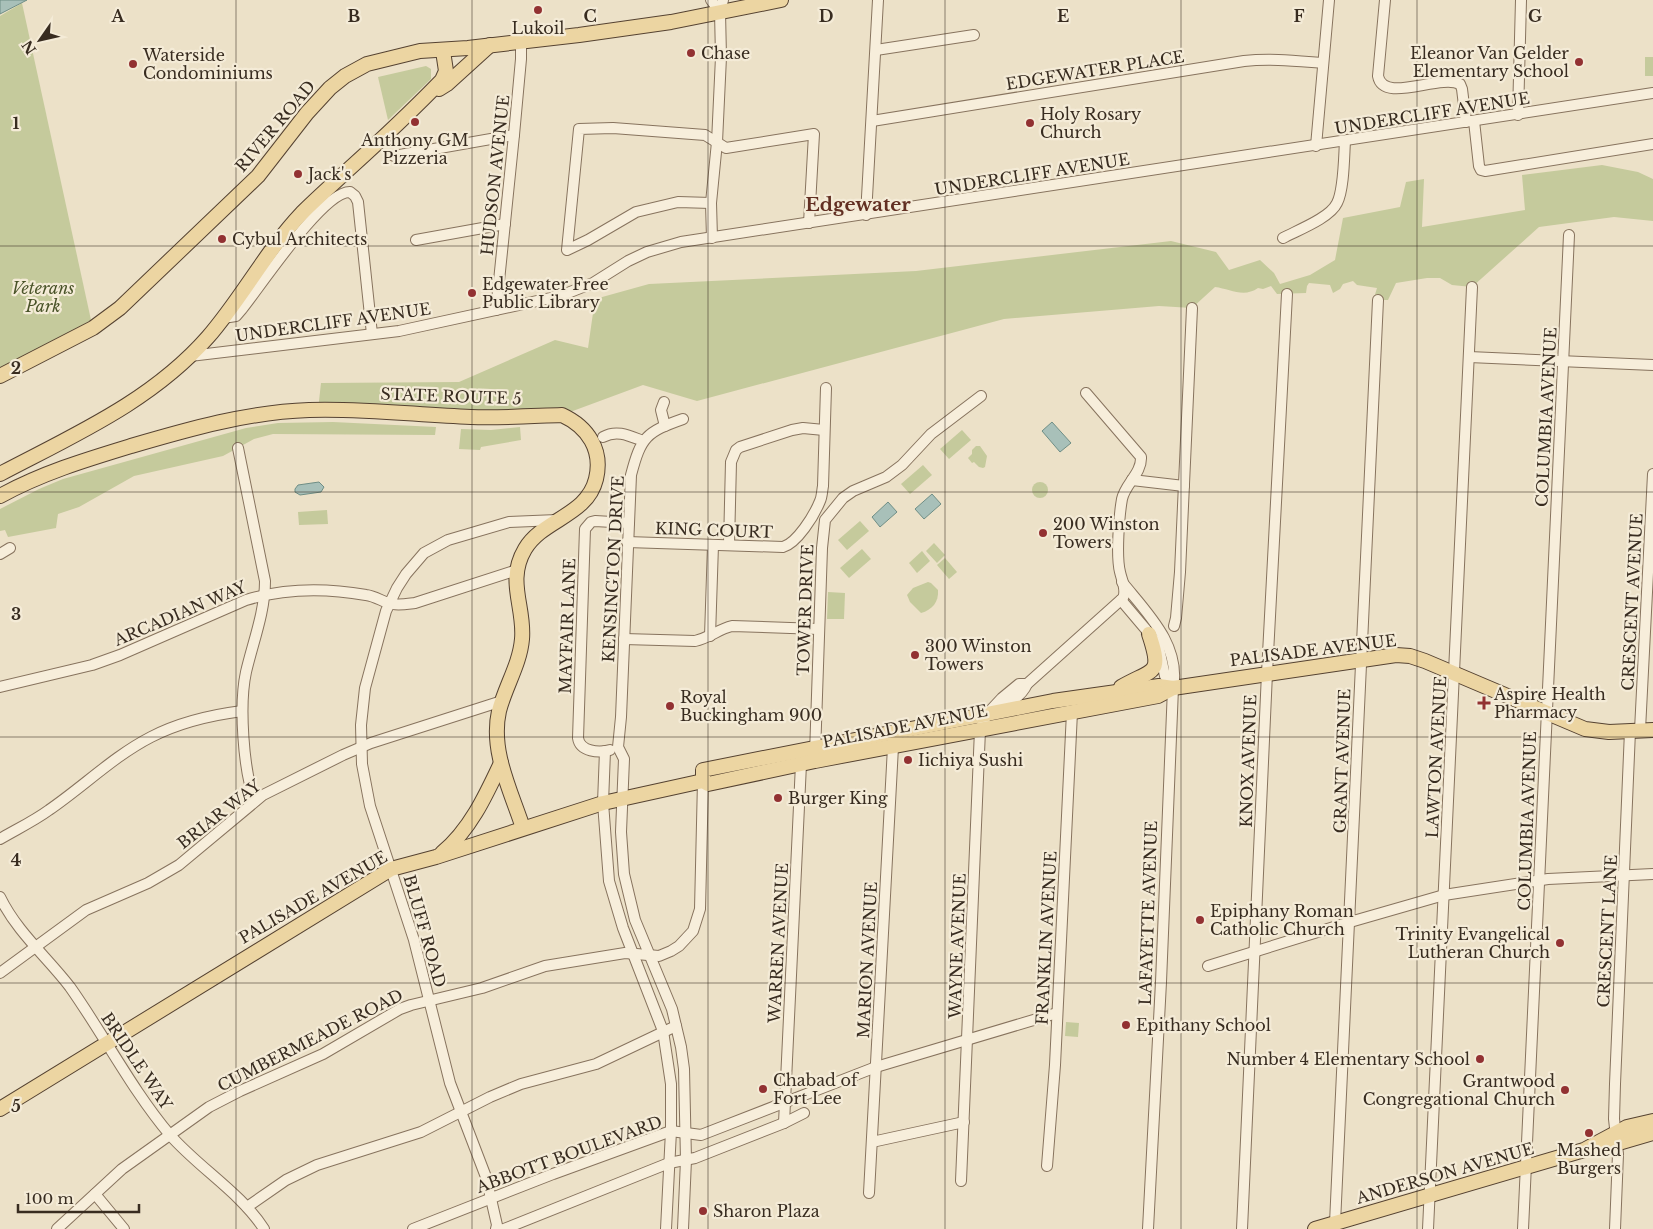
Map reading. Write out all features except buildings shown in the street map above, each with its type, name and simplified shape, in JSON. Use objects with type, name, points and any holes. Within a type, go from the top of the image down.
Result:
[{"type":"main road","name":"RIVER ROAD","points":[[0,376],[93,328],[120,308],[258,176],[307,113],[330,88],[345,76],[366,64],[420,51],[443,51],[490,46],[671,22],[721,6],[781,0]]},
{"type":"main road","points":[[427,96],[447,84],[490,46]]},
{"type":"main road","points":[[0,474],[128,405],[190,356],[224,318],[286,232],[303,212],[442,80],[446,71],[443,51]]},
{"type":"main road","name":"STATE ROUTE 5","points":[[0,496],[62,467],[206,425],[270,413],[344,409],[472,417],[562,414],[573,420],[584,428],[590,436],[597,456],[596,480],[587,498],[580,506],[561,520],[547,527],[532,540],[523,554],[517,570],[516,588],[522,639],[520,652],[502,701],[497,723],[496,736],[501,762],[523,828]]},
{"type":"main road","points":[[1072,712],[1077,704],[1096,702],[1110,692],[1152,672],[1156,656],[1149,634]]},
{"type":"main road","name":"PALISADE AVENUE","points":[[0,1109],[390,868],[436,857],[603,803],[703,781],[708,784],[811,758],[901,730],[1110,692],[1159,686],[1173,688],[1396,655],[1410,656],[1454,673],[1585,729],[1609,732],[1641,730]]},
{"type":"main road","name":"PALISADE AVENUE","points":[[703,781],[703,770],[892,747],[1158,696],[1173,688]]},
{"type":"main road","points":[[436,857],[459,837],[482,802],[501,762]]},
{"type":"main road","points":[[1620,1135],[1653,1111]]},
{"type":"main road","name":"ANDERSON AVENUE","points":[[1315,1229],[1584,1150],[1595,1149],[1620,1135],[1653,1121]]},
{"type":"main road","name":"ANDERSON AVENUE","points":[[1620,1135],[1651,1132]]},
{"type":"street","points":[[711,0],[721,6],[722,57],[711,203],[712,238]]},
{"type":"street","points":[[866,215],[878,0]]},
{"type":"street","points":[[1316,146],[1328,0]]},
{"type":"street","points":[[1385,0],[1378,76],[1381,84],[1385,88],[1390,89],[1442,82],[1456,82],[1460,84],[1481,170],[1485,171],[1653,144]]},
{"type":"street","points":[[1518,114],[1521,0]]},
{"type":"street","points":[[876,50],[974,35]]},
{"type":"street","name":"HUDSON AVENUE","points":[[496,310],[521,59],[520,42]]},
{"type":"street","name":"EDGEWATER PLACE","points":[[872,121],[1259,59],[1324,63]]},
{"type":"street","name":"UNDERCLIFF AVENUE","points":[[190,356],[417,328],[560,296],[593,283],[628,261],[647,252],[681,242],[1653,93]]},
{"type":"street","points":[[711,203],[678,202],[636,212],[567,250],[580,128],[613,128],[705,136],[726,148],[814,134],[808,224]]},
{"type":"street","points":[[394,156],[514,135]]},
{"type":"street","points":[[1283,238],[1321,218],[1337,204],[1341,188],[1345,141]]},
{"type":"street","points":[[224,318],[236,316],[314,217],[340,194],[347,192],[353,193],[358,202],[372,334]]},
{"type":"street","points":[[416,240],[505,224]]},
{"type":"street","name":"COLUMBIA AVENUE","points":[[1523,1229],[1570,235]]},
{"type":"street","name":"LAWTON AVENUE","points":[[1428,1229],[1472,287]]},
{"type":"street","name":"KNOX AVENUE","points":[[1242,1229],[1267,673],[1287,294]]},
{"type":"street","name":"GRANT AVENUE","points":[[1335,1223],[1378,300]]},
{"type":"street","points":[[1174,626],[1180,572],[1192,308]]},
{"type":"street","points":[[1469,357],[1653,366]]},
{"type":"street","points":[[728,545],[731,462],[736,450],[792,430],[803,428],[824,430],[826,388]]},
{"type":"street","points":[[987,714],[1009,704],[1024,690],[1027,684],[1121,600],[1125,593],[1117,562],[1122,496],[1142,462],[1141,457],[1086,393]]},
{"type":"street","name":"TOWER DRIVE","points":[[811,758],[825,520],[843,498],[853,491],[886,477],[902,464],[931,434],[981,396]]},
{"type":"street","points":[[664,402],[661,410],[665,426]]},
{"type":"street","points":[[603,437],[618,433],[627,434],[643,441],[650,434],[683,419]]},
{"type":"street","name":"KING COURT","points":[[627,542],[783,548],[790,545],[802,532],[820,501],[823,486],[824,430]]},
{"type":"street","name":"KENSINGTON DRIVE","points":[[622,799],[624,759],[618,747],[622,717],[627,542],[631,475],[637,453],[643,441]]},
{"type":"street","points":[[238,448],[264,575],[265,594],[246,674],[242,712],[249,786],[255,801]]},
{"type":"street","name":"CRESCENT AVENUE","points":[[1641,730],[1653,474]]},
{"type":"street","points":[[1132,480],[1184,486]]},
{"type":"street","name":"BLUFF ROAD","points":[[496,1229],[497,1225],[491,1199],[481,1164],[450,1082],[414,940],[370,806],[364,778],[361,725],[366,688],[389,603],[406,574],[424,554],[448,540],[508,522],[561,520]]},
{"type":"street","name":"MAYFAIR LANE","points":[[605,751],[585,749],[578,743],[585,530],[591,522],[595,521],[629,523]]},
{"type":"street","points":[[710,636],[712,545]]},
{"type":"street","points":[[0,554],[10,548]]},
{"type":"street","name":"ARCADIAN WAY","points":[[0,687],[92,665],[265,594],[310,590],[332,591],[375,597],[389,603],[403,605],[415,603],[517,570]]},
{"type":"street","name":"LAFAYETTE AVENUE","points":[[1122,582],[1165,637],[1175,675],[1148,1229]]},
{"type":"street","points":[[1121,600],[1154,639],[1159,648],[1165,676],[1173,688]]},
{"type":"street","points":[[624,640],[696,641],[732,626],[819,629]]},
{"type":"street","name":"BRIAR WAY","points":[[0,974],[86,910],[164,874],[179,865],[255,801],[275,789],[361,747],[502,701]]},
{"type":"street","points":[[0,838],[49,810],[121,756],[152,737],[194,720],[242,712]]},
{"type":"street","name":"FRANKLIN AVENUE","points":[[1047,1166],[1057,1013],[1072,712]]},
{"type":"street","name":"WAYNE AVENUE","points":[[960,1181],[968,1040],[980,730],[987,714]]},
{"type":"street","name":"MARION AVENUE","points":[[869,1192],[892,747],[901,730]]},
{"type":"street","name":"CRESCENT LANE","points":[[1615,1229],[1620,1135],[1615,1084],[1624,876],[1641,730]]},
{"type":"street","points":[[618,747],[605,751],[603,803],[609,881],[623,928],[663,1031],[671,1084],[671,1131],[666,1229]]},
{"type":"street","name":"WARREN AVENUE","points":[[784,1123],[811,758]]},
{"type":"street","name":"CUMBERMEADE ROAD","points":[[57,1229],[122,1168],[220,1101],[323,1054],[400,1009],[429,1000],[482,988],[545,966],[625,953],[659,956],[680,946],[688,938],[698,919],[702,856],[703,781]]},
{"type":"street","points":[[622,799],[621,832],[624,874],[635,920],[672,1009],[684,1069],[686,1160],[683,1229]]},
{"type":"street","points":[[1208,966],[1255,950],[1444,895],[1539,880],[1653,874]]},
{"type":"street","name":"BRIDLE WAY","points":[[0,898],[15,923],[70,988],[156,1117],[185,1150],[247,1207],[264,1229]]},
{"type":"street","name":"ABBOTT BOULEVARD","points":[[413,1229],[552,1174],[671,1131],[701,1134],[876,1066],[1057,1013]]},
{"type":"street","points":[[247,1207],[301,1172],[404,1139],[495,1094],[521,1084],[596,1064],[676,1026]]},
{"type":"street","points":[[504,1229],[669,1163],[686,1160],[784,1123],[804,1113]]},
{"type":"street","points":[[872,1142],[964,1122]]},
{"type":"street","points":[[95,1194],[124,1229]]},
{"type":"green space","name":"Veterans Park","points":[[22,3],[91,320],[0,376],[0,16]]},
{"type":"green space","points":[[1645,57],[1653,57],[1653,76],[1645,76]]},
{"type":"green space","points":[[426,66],[431,69],[431,79],[388,120],[378,77]]},
{"type":"green space","points":[[1602,165],[1638,172],[1653,179],[1653,221],[1614,217],[1539,227],[1472,287],[1452,285],[1440,278],[1427,278],[1396,283],[1388,300],[1378,300],[1374,298],[1377,288],[1357,285],[1353,281],[1343,284],[1340,289],[1333,293],[1330,285],[1309,283],[1306,293],[1277,294],[1271,286],[1242,293],[1215,287],[1192,308],[1159,306],[1004,319],[697,401],[643,385],[562,415],[318,410],[321,383],[459,382],[555,340],[588,348],[595,299],[649,284],[916,271],[1171,241],[1216,252],[1229,270],[1260,260],[1274,273],[1280,284],[1310,275],[1335,260],[1343,218],[1400,207],[1406,182],[1424,179],[1422,227],[1525,210],[1522,175]]},
{"type":"green space","points":[[333,422],[436,427],[435,435],[273,434],[254,439],[223,456],[134,476],[79,507],[58,514],[56,528],[8,537],[5,530],[0,531],[0,509],[63,479],[246,428],[278,423]]},
{"type":"green space","points":[[520,427],[521,440],[481,447],[480,450],[459,449],[461,429],[491,430]]},
{"type":"green space","points":[[962,430],[971,440],[949,459],[940,449]]},
{"type":"green space","points":[[976,446],[980,446],[987,456],[985,467],[983,468],[974,462],[972,463],[968,458]]},
{"type":"green space","points":[[923,465],[932,475],[910,494],[901,484]]},
{"type":"green space","points":[[1040,482],[1048,490],[1040,498],[1032,490]]},
{"type":"green space","points":[[327,510],[328,524],[299,525],[298,512]]},
{"type":"green space","points":[[860,521],[869,531],[847,550],[838,540]]},
{"type":"green space","points":[[934,543],[945,555],[937,563],[926,551]]},
{"type":"green space","points":[[862,549],[871,559],[849,578],[840,568]]},
{"type":"green space","points":[[922,551],[930,561],[917,573],[909,563]]},
{"type":"green space","points":[[945,558],[957,572],[949,579],[937,565]]},
{"type":"green space","points":[[928,582],[938,590],[937,598],[931,608],[921,613],[910,602],[907,595],[913,588]]},
{"type":"green space","points":[[828,592],[845,593],[844,619],[827,619]]},
{"type":"green space","points":[[1066,1022],[1079,1023],[1078,1037],[1065,1036]]},
{"type":"water","points":[[0,0],[27,0],[0,14]]},
{"type":"water","points":[[1052,422],[1071,443],[1060,452],[1042,431]]},
{"type":"water","points":[[319,482],[324,487],[321,492],[300,495],[295,492],[298,485]]},
{"type":"water","points":[[932,494],[941,504],[924,519],[915,509]]},
{"type":"water","points":[[888,502],[897,512],[880,527],[872,517]]},
{"type":"place","name":"Lukoil","points":[[538,10]]},
{"type":"place","name":"Chase","points":[[691,53]]},
{"type":"place","name":"Eleanor Van Gelder Elementary School","points":[[1579,62]]},
{"type":"place","name":"Waterside Condominiums","points":[[133,64]]},
{"type":"place","name":"Anthony GM Pizzeria","points":[[415,122]]},
{"type":"place","name":"Holy Rosary Church","points":[[1030,123]]},
{"type":"place","name":"Jack's","points":[[298,174]]},
{"type":"place","name":"Cybul Architects","points":[[222,239]]},
{"type":"place","name":"Edgewater Free Public Library","points":[[472,293]]},
{"type":"place","name":"200 Winston Towers","points":[[1043,533]]},
{"type":"place","name":"300 Winston Towers","points":[[915,655]]},
{"type":"place","name":"Aspire Health Pharmacy","points":[[1484,703]]},
{"type":"place","name":"Royal Buckingham 900","points":[[670,706]]},
{"type":"place","name":"Iichiya Sushi","points":[[908,760]]},
{"type":"place","name":"Burger King","points":[[778,798]]},
{"type":"place","name":"Epiphany Roman Catholic Church","points":[[1200,920]]},
{"type":"place","name":"Trinity Evangelical Lutheran Church","points":[[1560,943]]},
{"type":"place","name":"Epithany School","points":[[1126,1025]]},
{"type":"place","name":"Number 4 Elementary School","points":[[1480,1059]]},
{"type":"place","name":"Chabad of Fort Lee","points":[[763,1089]]},
{"type":"place","name":"Grantwood Congregational Church","points":[[1565,1090]]},
{"type":"place","name":"Mashed Burgers","points":[[1589,1133]]},
{"type":"place","name":"Sharon Plaza","points":[[703,1211]]},
{"type":"district","name":"Edgewater","points":[[858,204]]}]
